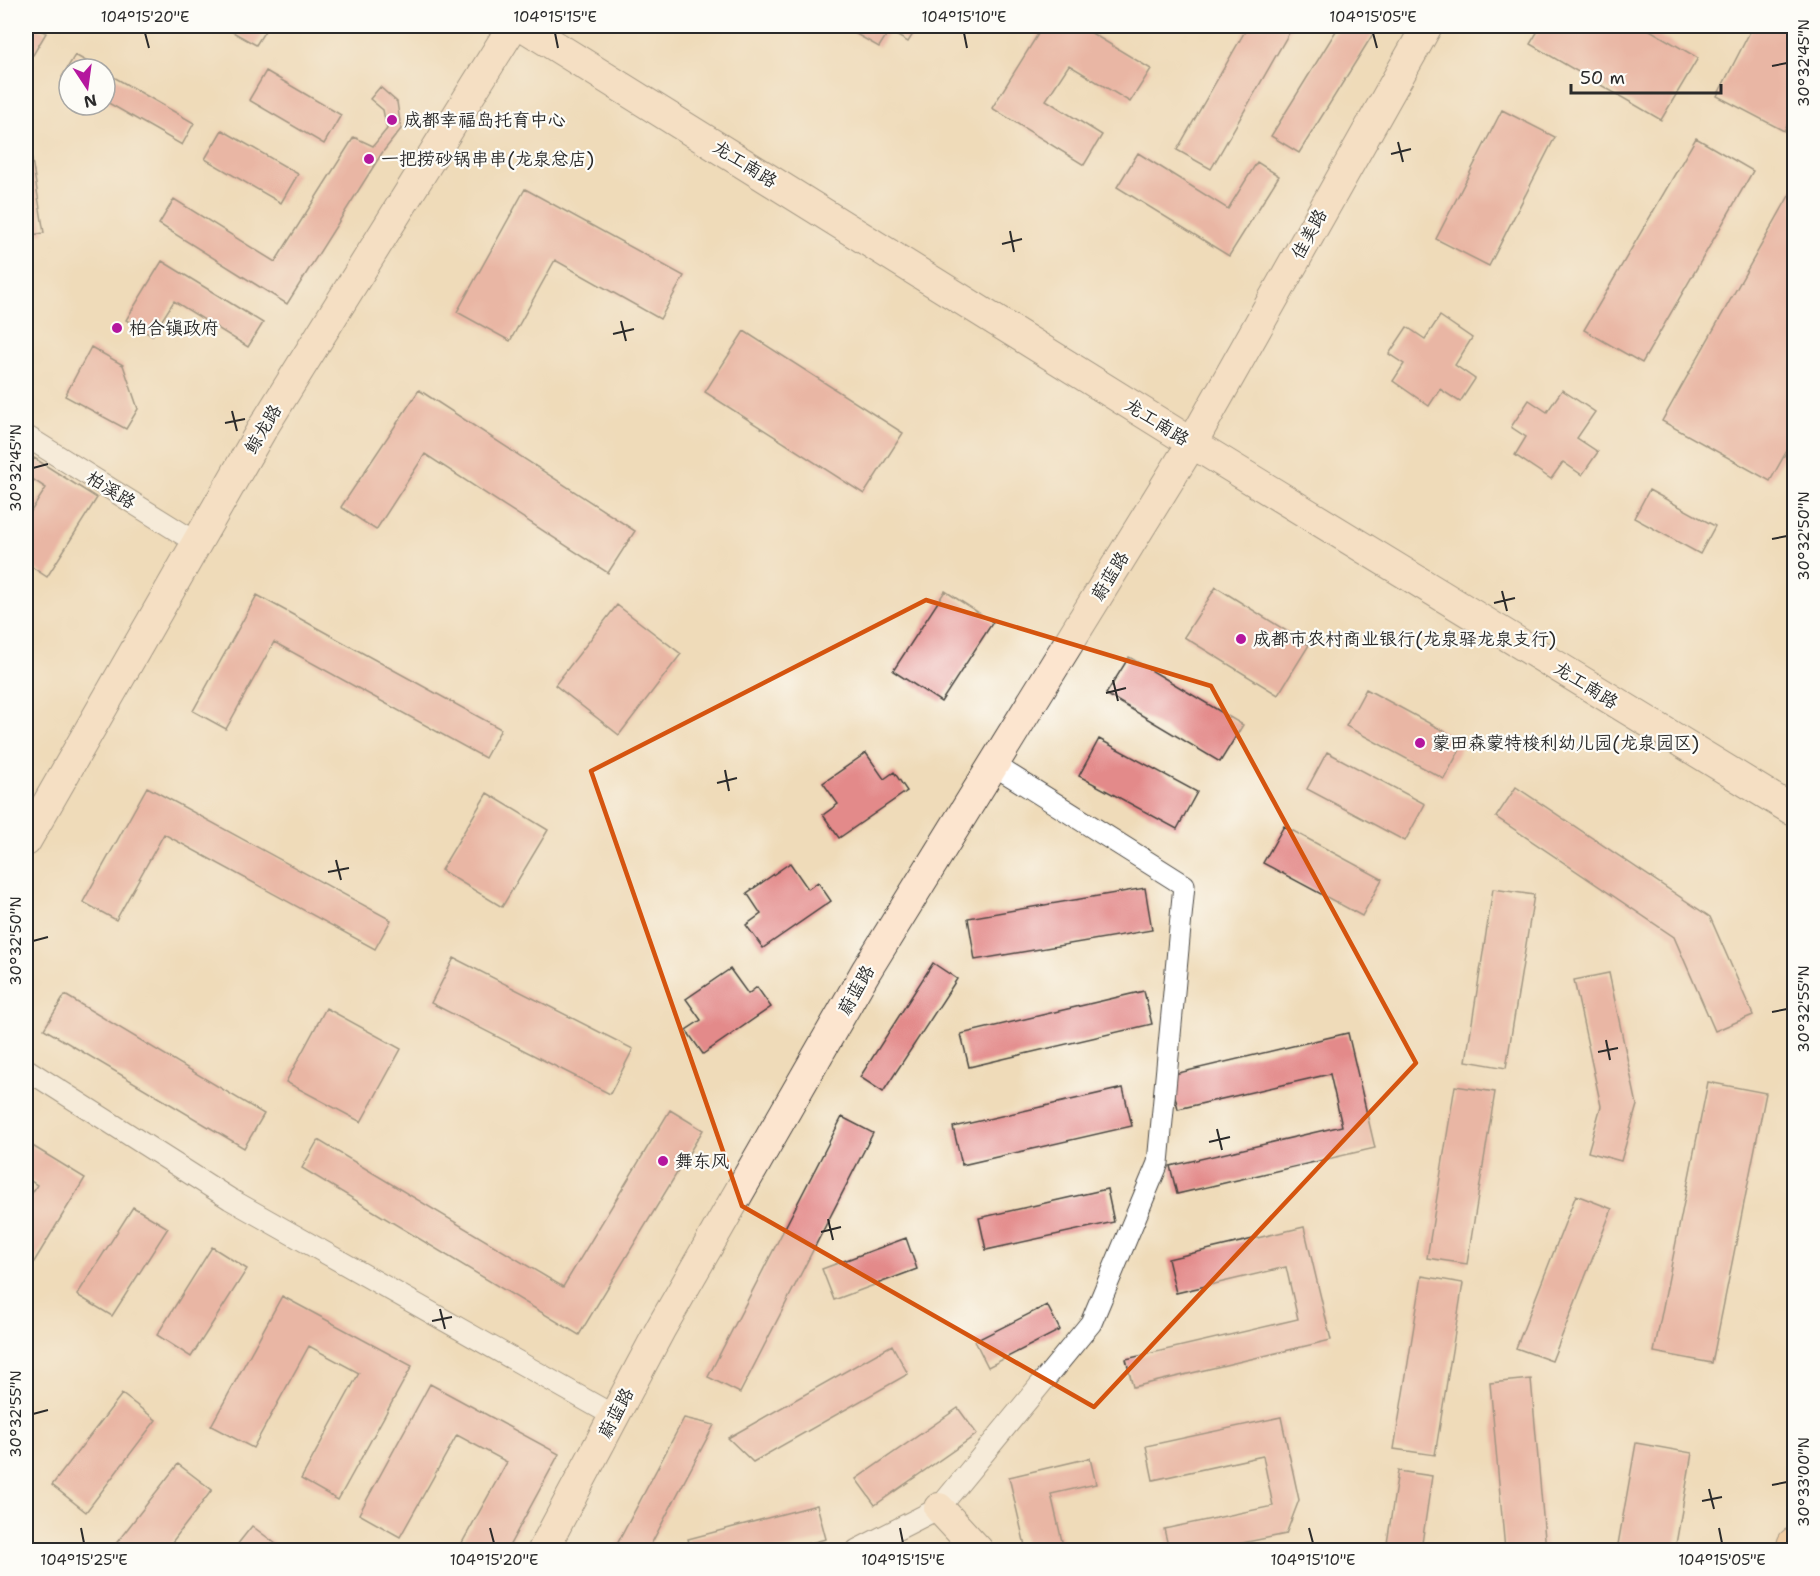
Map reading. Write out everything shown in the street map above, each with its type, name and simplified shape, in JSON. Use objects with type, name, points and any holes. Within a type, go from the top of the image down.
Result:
[{"type":"main road","points":[[1793,1551],[1794,1544]]},
{"type":"street","name":"鲸龙路","points":[[26,841],[262,429],[513,26]]},
{"type":"street","name":"龙工南路","points":[[523,26],[1192,443],[1794,812]]},
{"type":"street","name":"佳美路","points":[[1192,443],[1427,26]]},
{"type":"street","name":"柏溪路","points":[[26,436],[197,543]]},
{"type":"street","name":"蔚蓝路","points":[[543,1551],[661,1328],[861,981],[1192,443]]},
{"type":"street","points":[[857,1551],[939,1508],[1091,1323],[1158,1163],[1184,885],[994,765]]},
{"type":"street","points":[[26,1069],[230,1199],[614,1416]]},
{"type":"street","points":[[939,1508],[978,1551]]},
{"type":"highlighted area","points":[[926,600],[1211,686],[1416,1063],[1094,1407],[742,1206],[591,771]]},
{"type":"building","points":[[26,26],[32,26],[46,33],[33,55],[26,51]]},
{"type":"building","points":[[222,26],[268,26],[256,45]]},
{"type":"building","points":[[842,26],[918,26],[908,42],[889,31],[879,47]]},
{"type":"building","points":[[1043,26],[1080,26],[1151,69],[1130,102],[1069,65],[1046,100],[1102,135],[1084,165],[992,108]]},
{"type":"building","points":[[1248,26],[1293,26],[1211,169],[1177,150]]},
{"type":"building","points":[[1339,26],[1378,26],[1299,153],[1271,136]]},
{"type":"building","points":[[1541,26],[1643,26],[1698,58],[1661,120],[1530,44]]},
{"type":"building","points":[[1753,26],[1794,26],[1794,110],[1784,131],[1717,96]]},
{"type":"building","points":[[266,71],[341,115],[324,144],[249,100]]},
{"type":"building","points":[[117,79],[194,123],[182,145],[117,108]]},
{"type":"building","points":[[380,87],[397,102],[401,129],[382,153],[287,304],[159,224],[174,199],[275,262],[354,137],[373,146],[387,129],[383,110],[370,99]]},
{"type":"building","points":[[1502,110],[1555,137],[1489,266],[1436,239]]},
{"type":"building","points":[[222,130],[298,174],[281,203],[205,159]]},
{"type":"building","points":[[1696,138],[1753,171],[1642,363],[1584,330]]},
{"type":"building","points":[[30,148],[44,233],[26,236],[26,149]]},
{"type":"building","points":[[1138,153],[1228,209],[1257,162],[1279,176],[1229,256],[1117,187]]},
{"type":"building","points":[[1794,187],[1794,438],[1770,481],[1662,421]]},
{"type":"building","points":[[525,189],[684,276],[660,319],[555,260],[510,341],[457,312]]},
{"type":"building","points":[[162,261],[263,323],[248,347],[174,301],[152,336],[126,320]]},
{"type":"building","points":[[1440,316],[1472,338],[1455,365],[1475,379],[1460,402],[1440,389],[1429,406],[1393,381],[1404,364],[1389,354],[1407,327],[1425,339]]},
{"type":"building","points":[[744,331],[903,433],[864,494],[705,392]]},
{"type":"building","points":[[91,347],[123,365],[138,409],[126,429],[65,396]]},
{"type":"building","points":[[419,390],[635,531],[608,573],[425,454],[376,530],[341,507]]},
{"type":"building","points":[[1562,390],[1595,412],[1577,438],[1598,452],[1582,475],[1563,462],[1551,479],[1515,455],[1526,437],[1511,427],[1529,400],[1547,412]]},
{"type":"building","points":[[34,458],[97,498],[47,577],[26,563],[26,519],[46,488],[26,475]]},
{"type":"building","points":[[1649,490],[1715,526],[1700,554],[1634,518]]},
{"type":"building","points":[[1216,587],[1309,645],[1278,695],[1184,637]]},
{"type":"building","points":[[26,590],[31,594],[26,602]]},
{"type":"building","points":[[945,591],[993,622],[941,702],[893,671]]},
{"type":"building","points":[[257,595],[501,729],[485,758],[274,642],[226,729],[193,711]]},
{"type":"building","points":[[617,605],[681,654],[619,735],[555,685]]},
{"type":"building","points":[[1129,657],[1243,725],[1220,762],[1106,694]]},
{"type":"building","points":[[1366,689],[1464,742],[1444,779],[1346,726]]},
{"type":"building","points":[[1099,739],[1197,792],[1177,829],[1079,776]]},
{"type":"building","points":[[1327,752],[1425,804],[1405,841],[1307,789]]},
{"type":"building","points":[[866,753],[884,779],[894,772],[907,791],[839,838],[823,815],[838,804],[823,783]]},
{"type":"building","points":[[147,787],[391,920],[375,949],[164,834],[116,920],[83,902]]},
{"type":"building","points":[[1516,787],[1710,917],[1753,1015],[1715,1031],[1674,937],[1496,817]]},
{"type":"building","points":[[487,793],[548,830],[502,907],[441,870]]},
{"type":"building","points":[[1284,826],[1382,879],[1362,916],[1263,863]]},
{"type":"building","points":[[790,863],[808,889],[818,882],[831,901],[763,948],[746,925],[761,914],[747,893]]},
{"type":"building","points":[[1145,888],[1152,930],[975,960],[968,918]]},
{"type":"building","points":[[1493,889],[1534,895],[1506,1068],[1466,1061]]},
{"type":"building","points":[[454,958],[633,1049],[610,1094],[431,1003]]},
{"type":"building","points":[[933,963],[957,979],[883,1092],[860,1077]]},
{"type":"building","points":[[730,969],[748,994],[757,987],[771,1007],[703,1054],[686,1030],[701,1020],[686,999]]},
{"type":"building","points":[[1609,973],[1637,1105],[1621,1161],[1588,1152],[1601,1106],[1574,980]]},
{"type":"building","points":[[1144,991],[1152,1024],[969,1067],[961,1034]]},
{"type":"building","points":[[65,995],[264,1114],[244,1148],[44,1029]]},
{"type":"building","points":[[326,1008],[401,1049],[361,1122],[286,1082]]},
{"type":"building","points":[[1348,1033],[1375,1148],[1177,1194],[1170,1166],[1342,1126],[1330,1074],[1178,1109],[1170,1075]]},
{"type":"building","points":[[1708,1082],[1766,1093],[1712,1363],[1654,1352]]},
{"type":"building","points":[[1455,1086],[1495,1092],[1467,1264],[1427,1258]]},
{"type":"building","points":[[1123,1088],[1132,1126],[962,1165],[953,1127]]},
{"type":"building","points":[[670,1110],[703,1130],[579,1335],[302,1168],[318,1140],[563,1287]]},
{"type":"building","points":[[842,1117],[873,1133],[740,1393],[708,1377]]},
{"type":"building","points":[[26,1142],[85,1178],[26,1275],[26,1203],[37,1185],[26,1178]]},
{"type":"building","points":[[1107,1189],[1114,1222],[986,1250],[979,1218]]},
{"type":"building","points":[[1576,1195],[1612,1209],[1552,1361],[1516,1348]]},
{"type":"building","points":[[133,1207],[168,1228],[112,1316],[77,1295]]},
{"type":"building","points":[[1304,1227],[1331,1340],[1133,1387],[1126,1359],[1298,1319],[1286,1267],[1176,1293],[1168,1259]]},
{"type":"building","points":[[906,1238],[917,1269],[834,1300],[822,1269]]},
{"type":"building","points":[[212,1247],[247,1269],[191,1357],[157,1335]]},
{"type":"building","points":[[1422,1276],[1463,1283],[1435,1455],[1394,1449]]},
{"type":"building","points":[[282,1296],[412,1366],[338,1500],[301,1479],[359,1373],[309,1346],[253,1448],[211,1426]]},
{"type":"building","points":[[1047,1305],[1060,1330],[988,1367],[975,1341]]},
{"type":"building","points":[[892,1345],[908,1374],[753,1462],[728,1438]]},
{"type":"building","points":[[1531,1379],[1546,1550],[1505,1550],[1490,1383]]},
{"type":"building","points":[[430,1384],[559,1454],[507,1550],[458,1550],[507,1462],[457,1435],[400,1537],[359,1514]]},
{"type":"building","points":[[122,1394],[156,1420],[86,1512],[52,1485]]},
{"type":"building","points":[[958,1408],[977,1434],[875,1505],[856,1479]]},
{"type":"building","points":[[1281,1417],[1299,1500],[1286,1534],[1208,1550],[1169,1550],[1164,1529],[1273,1506],[1263,1456],[1153,1480],[1146,1446]]},
{"type":"building","points":[[684,1418],[714,1425],[648,1550],[614,1550]]},
{"type":"building","points":[[1636,1443],[1692,1453],[1675,1550],[1617,1550]]},
{"type":"building","points":[[1090,1458],[1096,1484],[1051,1494],[1064,1550],[1026,1550],[1009,1477]]},
{"type":"building","points":[[178,1464],[212,1490],[166,1550],[111,1550]]},
{"type":"building","points":[[1398,1471],[1432,1476],[1421,1550],[1386,1550]]},
{"type":"building","points":[[817,1505],[826,1539],[783,1550],[691,1550],[688,1539]]},
{"type":"building","points":[[252,1526],[284,1550],[233,1550]]},
{"type":"place","name":"成都幸福岛托育中心","points":[[392,120]]},
{"type":"place","name":"一把捞砂锅串串(龙泉总店)","points":[[369,159]]},
{"type":"place","name":"柏合镇政府","points":[[117,328]]},
{"type":"place","name":"成都市农村商业银行(龙泉驿龙泉支行)","points":[[1241,639]]},
{"type":"place","name":"蒙田森蒙特梭利幼儿园(龙泉园区)","points":[[1420,743]]},
{"type":"place","name":"舞东风","points":[[663,1161]]}]
